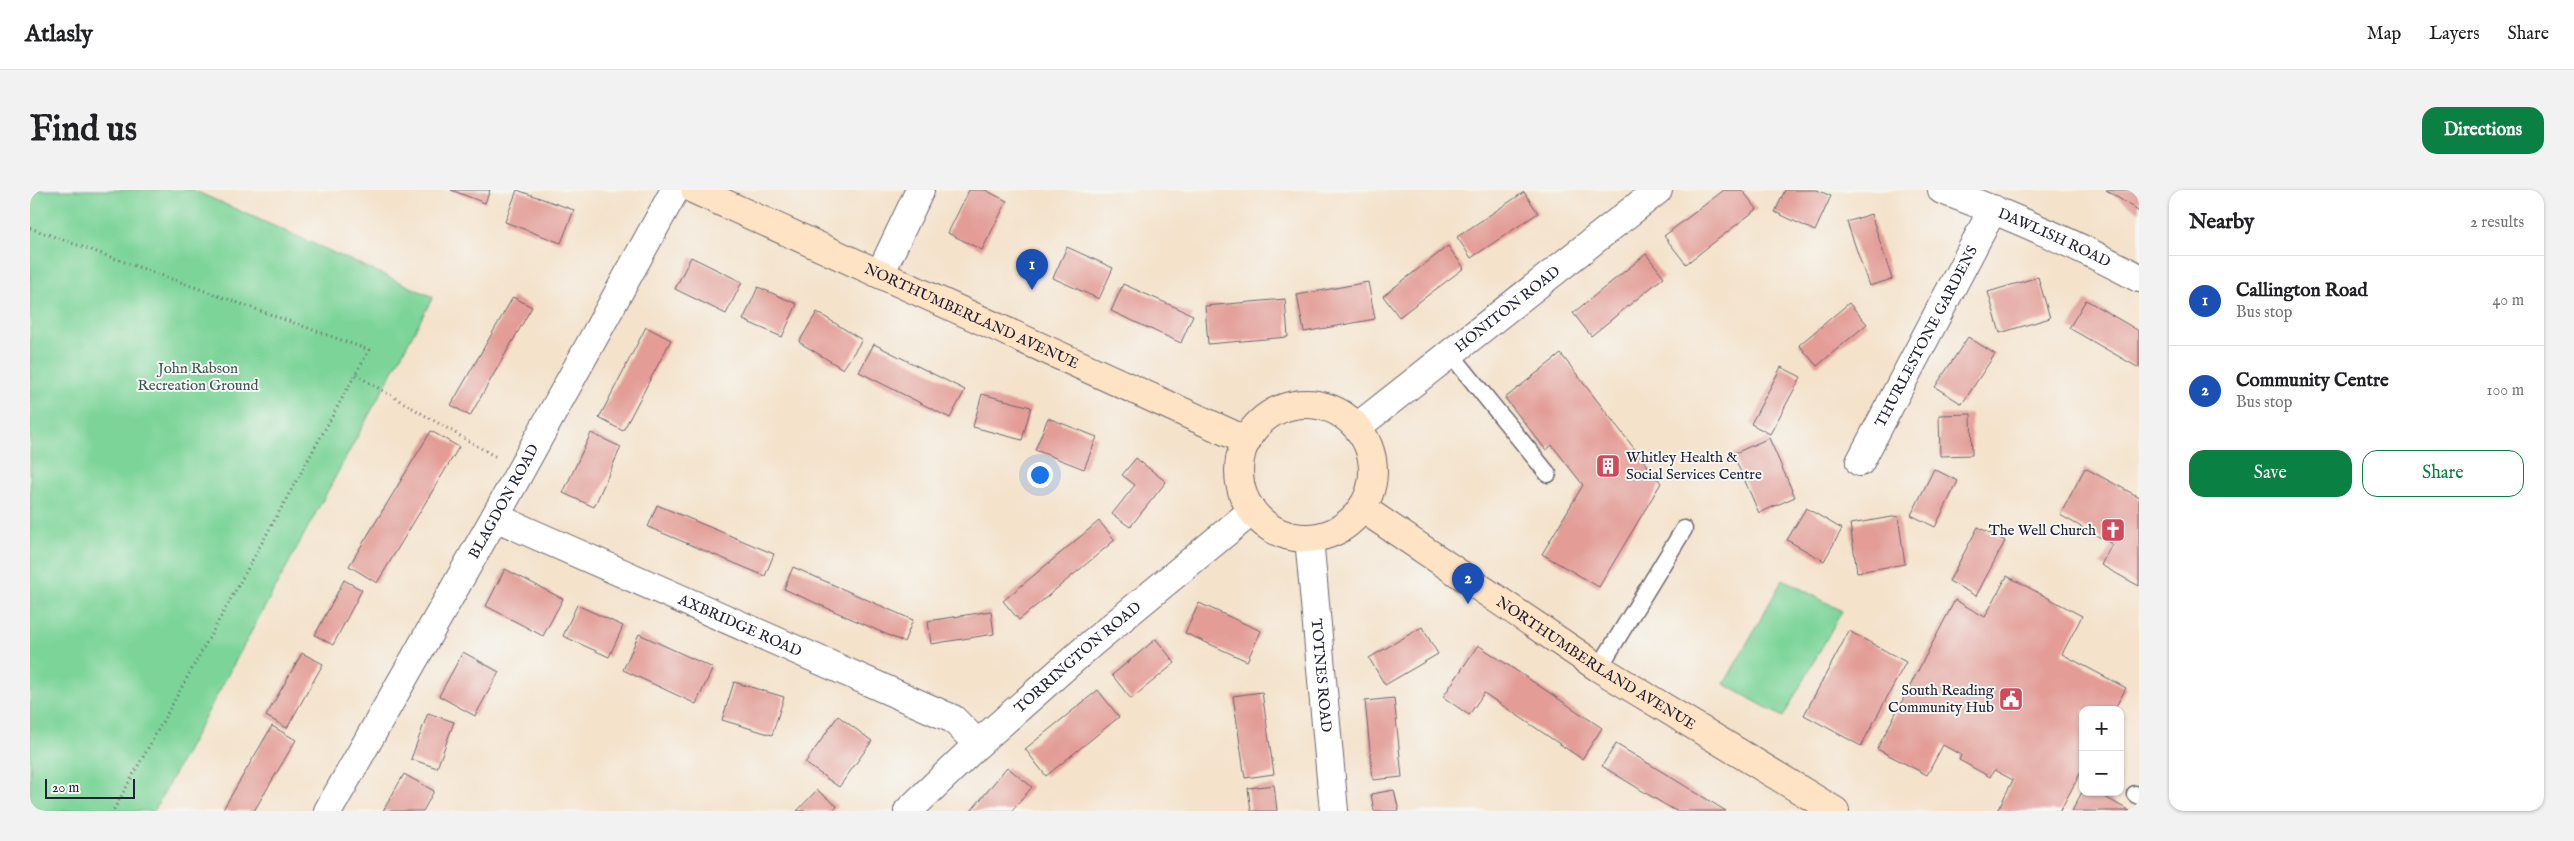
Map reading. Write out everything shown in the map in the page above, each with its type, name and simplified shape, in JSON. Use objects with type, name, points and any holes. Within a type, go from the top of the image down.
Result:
[{"type":"street","name":"BLAGDON ROAD","points":[[328,811],[495,517],[675,190]]},
{"type":"street","name":"NORTHUMBERLAND AVENUE","points":[[695,190],[1247,442]]},
{"type":"street","points":[[880,274],[920,190]]},
{"type":"street","name":"HONITON ROAD","points":[[1357,427],[1658,190]]},
{"type":"street","name":"DAWLISH ROAD","points":[[1942,190],[1993,209],[2096,255],[2139,278]]},
{"type":"street","name":"THURLESTONE GARDENS","points":[[1860,462],[1993,209]]},
{"type":"street","points":[[1298,405],[1320,406],[1340,413],[1357,427],[1369,446],[1373,467],[1371,489],[1362,508],[1348,524],[1330,534],[1309,538],[1293,537],[1278,532],[1264,523],[1252,511],[1244,495],[1240,477],[1241,459],[1247,442],[1260,424],[1277,411],[1298,405]]},
{"type":"street","name":"NORTHUMBERLAND AVENUE","points":[[1362,508],[1598,668],[1835,811]]},
{"type":"street","name":"TORRINGTON ROAD","points":[[908,811],[978,744],[1092,643],[1252,511]]},
{"type":"street","name":"AXBRIDGE ROAD","points":[[495,517],[952,719],[978,744]]},
{"type":"street","name":"TOTNES ROAD","points":[[1309,538],[1334,811]]},
{"type":"lane","points":[[1450,353],[1548,474]]},
{"type":"lane","points":[[1598,668],[1684,529]]},
{"type":"path","points":[[30,228],[369,350],[112,811]]},
{"type":"path","points":[[356,375],[520,471]]},
{"type":"green space","name":"John Rabson Recreation Ground","points":[[30,190],[193,190],[433,297],[154,811],[30,811]]},
{"type":"green space","points":[[1783,579],[1842,611],[1783,717],[1724,684]]},
{"type":"building","points":[[451,190],[490,190],[485,203]]},
{"type":"building","points":[[517,190],[574,210],[561,243],[505,222]]},
{"type":"building","points":[[969,190],[985,190],[1007,201],[982,250],[948,233]]},
{"type":"building","points":[[1724,190],[1742,190],[1757,209],[1686,264],[1664,236]]},
{"type":"building","points":[[1785,190],[1817,190],[1831,196],[1815,231],[1775,212]]},
{"type":"building","points":[[2106,190],[2139,190],[2139,212],[2132,207]]},
{"type":"building","points":[[1524,192],[1538,213],[1471,258],[1457,237]]},
{"type":"building","points":[[1871,214],[1892,279],[1869,286],[1847,222]]},
{"type":"building","points":[[1448,246],[1464,268],[1399,317],[1383,296]]},
{"type":"building","points":[[1067,247],[1113,268],[1099,299],[1053,278]]},
{"type":"building","points":[[1646,254],[1664,277],[1591,336],[1573,313]]},
{"type":"building","points":[[691,257],[742,282],[726,314],[675,289]]},
{"type":"building","points":[[2038,277],[2050,318],[2000,333],[1988,292]]},
{"type":"building","points":[[1368,282],[1375,319],[1304,332],[1297,295]]},
{"type":"building","points":[[1123,284],[1193,315],[1181,343],[1111,311]]},
{"type":"building","points":[[758,287],[797,304],[782,337],[743,320]]},
{"type":"building","points":[[513,297],[532,307],[470,416],[451,405]]},
{"type":"building","points":[[1285,299],[1288,337],[1208,344],[1205,306]]},
{"type":"building","points":[[2086,300],[2139,331],[2139,368],[2069,328]]},
{"type":"building","points":[[1849,303],[1867,324],[1817,366],[1799,345]]},
{"type":"building","points":[[817,312],[862,340],[843,369],[799,342]]},
{"type":"building","points":[[646,327],[671,340],[623,431],[599,418]]},
{"type":"building","points":[[1968,337],[1995,354],[1962,404],[1935,387]]},
{"type":"building","points":[[874,344],[965,390],[950,418],[859,372]]},
{"type":"building","name":"Whitley Health & Social Services Centre","points":[[1561,354],[1661,483],[1599,587],[1542,554],[1583,485],[1552,445],[1546,450],[1505,398]]},
{"type":"building","points":[[1781,367],[1801,377],[1770,434],[1751,424]]},
{"type":"building","points":[[982,394],[1031,407],[1022,440],[973,427]]},
{"type":"building","points":[[1971,414],[1972,455],[1940,456],[1939,415]]},
{"type":"building","points":[[1048,418],[1097,437],[1084,469],[1035,450]]},
{"type":"building","points":[[431,431],[459,447],[377,583],[349,566]]},
{"type":"building","points":[[591,433],[621,447],[594,507],[563,493]]},
{"type":"building","points":[[1769,438],[1795,497],[1759,513],[1733,454]]},
{"type":"building","points":[[1136,458],[1166,482],[1130,527],[1112,514],[1135,485],[1122,475]]},
{"type":"building","name":"The Well Church","points":[[2085,468],[2139,497],[2139,586],[2101,565],[2112,544],[2060,515]]},
{"type":"building","points":[[1934,469],[1958,481],[1935,527],[1911,515]]},
{"type":"building","points":[[657,505],[774,554],[765,576],[648,527]]},
{"type":"building","points":[[1806,508],[1842,529],[1824,561],[1787,540]]},
{"type":"building","points":[[1898,516],[1905,564],[1857,572],[1850,524]]},
{"type":"building","points":[[1099,521],[1115,540],[1019,620],[1003,601]]},
{"type":"building","points":[[1978,527],[2005,541],[1976,596],[1949,581]]},
{"type":"building","points":[[793,567],[913,620],[904,642],[784,589]]},
{"type":"building","points":[[505,569],[563,599],[543,636],[486,606]]},
{"type":"building","name":"South Reading Community Hub","points":[[2007,576],[2082,616],[2062,654],[2126,688],[2116,706],[2079,706],[2079,775],[2060,811],[1997,811],[2013,780],[1994,770],[1990,777],[1959,760],[1961,755],[1943,745],[1927,775],[1877,749],[1955,600],[1985,617]]},
{"type":"building","points":[[344,580],[362,590],[333,645],[315,635]]},
{"type":"building","points":[[1199,603],[1261,631],[1247,661],[1185,633]]},
{"type":"building","points":[[577,605],[623,626],[609,657],[563,636]]},
{"type":"building","points":[[991,611],[994,634],[931,644],[928,621]]},
{"type":"building","points":[[1422,627],[1438,654],[1385,685],[1369,658]]},
{"type":"building","points":[[1849,631],[1906,662],[1861,746],[1804,715]]},
{"type":"building","points":[[639,634],[713,668],[696,704],[623,670]]},
{"type":"building","points":[[1156,639],[1175,663],[1131,699],[1112,675]]},
{"type":"building","points":[[1478,645],[1602,728],[1582,759],[1484,693],[1469,715],[1443,697]]},
{"type":"building","points":[[463,652],[499,672],[475,716],[439,696]]},
{"type":"building","points":[[302,653],[323,664],[287,728],[266,716]]},
{"type":"building","points":[[734,682],[784,697],[772,735],[722,720]]},
{"type":"building","points":[[1098,690],[1119,717],[1046,776],[1025,749]]},
{"type":"building","points":[[1262,692],[1274,774],[1245,778],[1233,696]]},
{"type":"building","points":[[1394,698],[1402,777],[1373,780],[1365,701]]},
{"type":"building","points":[[428,713],[454,722],[437,768],[411,759]]},
{"type":"building","points":[[838,716],[872,741],[839,787],[805,763]]},
{"type":"building","points":[[272,726],[296,740],[254,811],[222,811]]},
{"type":"building","points":[[1616,744],[1726,811],[1676,811],[1662,803],[1602,766]]},
{"type":"building","points":[[1007,767],[1032,787],[1012,811],[971,811]]},
{"type":"building","points":[[404,774],[434,791],[423,811],[383,811]]},
{"type":"building","points":[[1274,785],[1277,811],[1251,811],[1248,788]]},
{"type":"building","points":[[817,790],[837,806],[833,811],[797,811]]},
{"type":"building","points":[[1394,790],[1399,811],[1374,811],[1371,794]]},
{"type":"building","points":[[2080,796],[2103,796],[2130,811],[2072,811]]},
{"type":"place","name":"Callington Road","points":[[1032,290]]},
{"type":"place","name":"Whitley Health & Social Services Centre","points":[[1608,466]]},
{"type":"place","name":"The Well Church","points":[[2113,530]]},
{"type":"place","name":"Community Centre","points":[[1468,604]]},
{"type":"place","name":"South Reading Community Hub","points":[[2011,699]]}]
